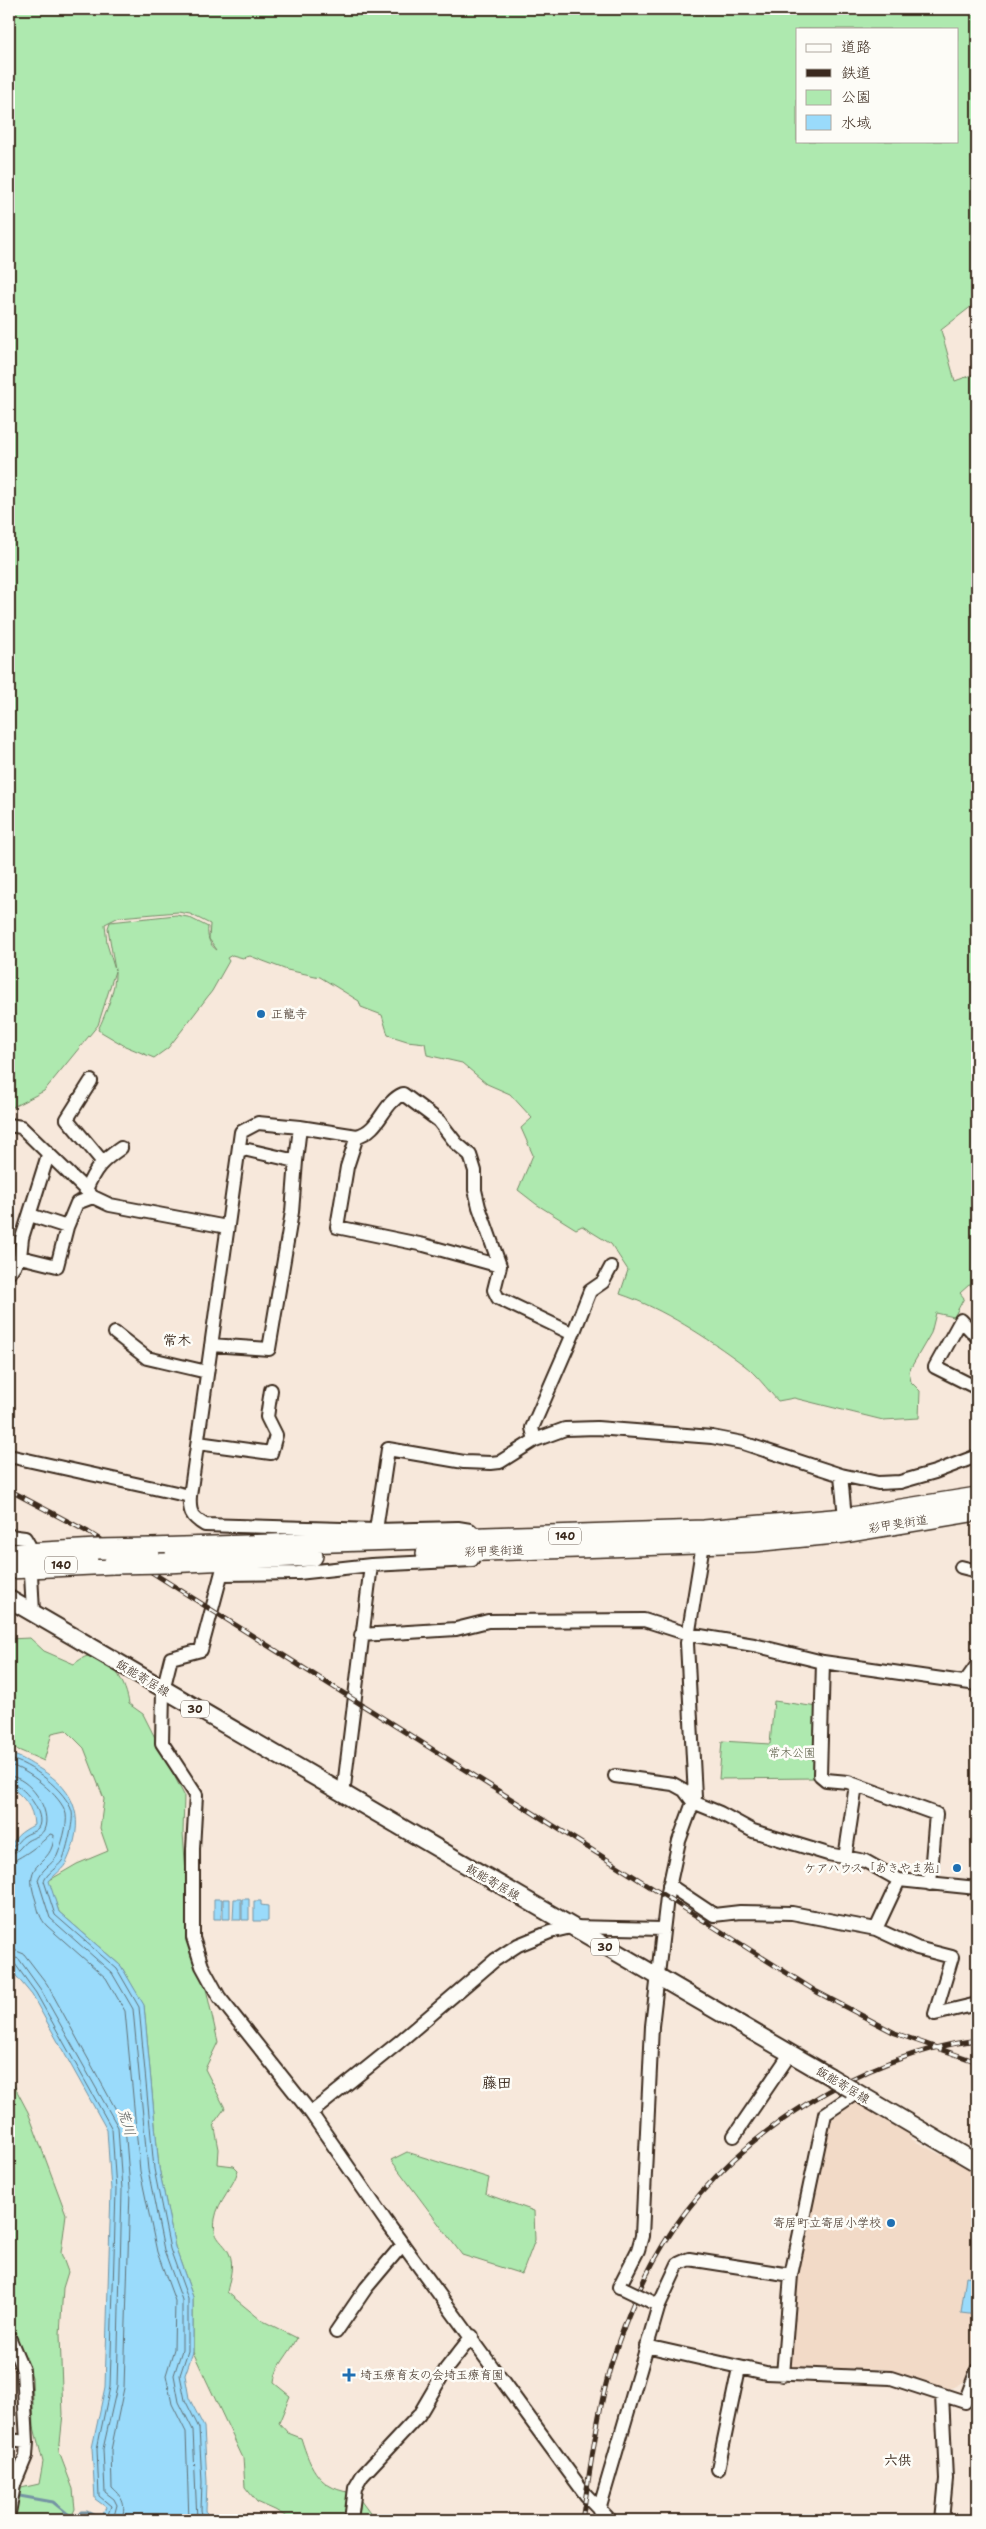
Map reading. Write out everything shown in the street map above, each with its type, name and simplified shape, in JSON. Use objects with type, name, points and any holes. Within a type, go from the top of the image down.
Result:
[{"type":"highway","name":"彩甲斐街道","points":[[9,1568],[360,1554],[704,1530],[845,1518],[977,1497]]},
{"type":"highway","name":"彩甲斐街道","points":[[9,1554],[151,1548],[754,1542],[845,1532],[977,1511]]},
{"type":"main road","name":"飯能寄居線","points":[[9,1599],[977,2163]]},
{"type":"street","points":[[91,1082],[67,1119],[102,1161]]},
{"type":"street","points":[[572,1334],[498,1298],[494,1290],[500,1266],[479,1207],[475,1190],[475,1171],[470,1155],[456,1143],[439,1121],[403,1094],[396,1097],[372,1128],[357,1136],[300,1127],[258,1124],[241,1132],[190,1496],[189,1510],[194,1519],[223,1532],[458,1528],[470,1530],[476,1545],[472,1560],[455,1562],[371,1565],[306,1572],[223,1571],[201,1650],[171,1658],[163,1690],[162,1743],[196,1795],[193,1849],[193,1938],[196,1950],[220,1997],[310,2113],[566,2468],[599,2510],[610,2520]]},
{"type":"street","points":[[9,1125],[21,1127],[89,1193],[110,1205],[227,1227]]},
{"type":"street","points":[[211,1345],[269,1349],[292,1212],[300,1127]]},
{"type":"street","points":[[357,1136],[347,1167],[337,1227],[424,1245],[500,1266]]},
{"type":"street","points":[[20,1257],[57,1266],[67,1227],[78,1203],[89,1193],[93,1173],[102,1161],[121,1148]]},
{"type":"street","points":[[239,1148],[296,1161]]},
{"type":"street","points":[[9,1273],[20,1257],[22,1238],[48,1155]]},
{"type":"street","points":[[30,1215],[67,1227]]},
{"type":"street","points":[[535,1440],[532,1428],[590,1291],[603,1282],[611,1267]]},
{"type":"street","points":[[977,1337],[961,1320],[935,1367],[977,1388]]},
{"type":"street","points":[[115,1333],[147,1358],[207,1372]]},
{"type":"street","points":[[198,1443],[270,1452],[276,1435],[267,1417],[271,1390]]},
{"type":"street","points":[[376,1530],[388,1449],[464,1462],[500,1462],[535,1440],[565,1429],[597,1428],[712,1437],[743,1443],[841,1475],[878,1483],[900,1482],[935,1472],[977,1456]]},
{"type":"street","points":[[9,1456],[190,1496]]},
{"type":"street","points":[[841,1475],[845,1518]]},
{"type":"street","points":[[9,1536],[25,1538],[29,1545]]},
{"type":"street","points":[[656,2304],[619,2287],[638,2250],[642,2236],[652,2026],[663,1929],[669,1885],[679,1842],[695,1797],[690,1730],[687,1643],[703,1544]]},
{"type":"street","points":[[343,1795],[371,1565]]},
{"type":"street","points":[[962,1567],[977,1571]]},
{"type":"street","points":[[31,1574],[33,1612]]},
{"type":"street","points":[[361,1635],[456,1628],[488,1621],[644,1620],[688,1634],[754,1645],[823,1662],[971,1683],[977,1665]]},
{"type":"street","points":[[823,1662],[820,1775],[826,1780],[848,1782],[936,1814],[930,1884]]},
{"type":"street","points":[[615,1776],[673,1784],[684,1790],[693,1802],[720,1813],[753,1831],[845,1858],[864,1861],[900,1880],[977,1888]]},
{"type":"street","points":[[845,1858],[856,1786]]},
{"type":"street","points":[[876,1929],[900,1880]]},
{"type":"street","points":[[669,1885],[714,1915],[740,1912],[792,1912],[876,1929],[917,1948],[952,1957],[935,2014],[977,2004]]},
{"type":"street","points":[[310,2113],[398,2043],[496,1960],[518,1945],[550,1932],[571,1927],[663,1929]]},
{"type":"street","points":[[734,2136],[790,2054]]},
{"type":"street","points":[[783,2375],[791,2275],[825,2114],[853,2091]]},
{"type":"street","points":[[336,2332],[366,2288],[404,2244]]},
{"type":"street","points":[[599,2510],[646,2346],[656,2304],[678,2264],[689,2259],[791,2275]]},
{"type":"street","points":[[351,2520],[355,2488],[362,2476],[419,2415],[446,2369],[472,2336]]},
{"type":"street","points":[[9,2337],[23,2370],[27,2442],[26,2456],[14,2485],[9,2513]]},
{"type":"street","points":[[646,2346],[739,2368],[783,2375],[891,2378],[966,2402],[977,2370]]},
{"type":"street","points":[[718,2469],[739,2368]]},
{"type":"street","points":[[942,2395],[946,2479],[942,2520]]},
{"type":"street","points":[[9,2440],[27,2442]]},
{"type":"shaded area","name":"寄居町立寄居小学校","points":[[853,2099],[910,2129],[911,2139],[941,2155],[944,2150],[977,2170],[977,2354],[966,2380],[952,2388],[943,2388],[884,2369],[785,2367],[794,2275],[828,2115]]},
{"type":"green space","points":[[9,9],[977,9],[977,302],[941,330],[955,381],[977,373],[977,1287],[969,1285],[960,1293],[964,1298],[954,1317],[936,1313],[931,1333],[909,1371],[911,1382],[920,1391],[919,1418],[883,1420],[794,1398],[778,1401],[757,1377],[715,1344],[668,1315],[620,1294],[628,1270],[611,1244],[582,1226],[576,1229],[536,1204],[518,1190],[533,1155],[521,1128],[532,1118],[510,1094],[487,1084],[462,1063],[427,1055],[425,1043],[407,1041],[388,1035],[382,1015],[361,1007],[359,1001],[320,977],[287,970],[250,956],[243,958],[232,955],[227,958],[229,961],[212,991],[168,1048],[154,1058],[125,1046],[98,1030],[112,993],[115,971],[98,1025],[44,1091],[9,1109]],"holes":[[[178,912],[190,914],[210,924],[209,939],[217,950],[209,940],[208,927],[188,917],[176,915],[110,922],[108,928],[115,970],[107,944],[105,924],[119,917]]]},
{"type":"green space","points":[[30,1638],[44,1651],[74,1664],[82,1658],[96,1656],[104,1659],[111,1665],[125,1688],[129,1704],[143,1714],[184,1795],[183,1833],[192,1957],[204,1980],[218,2042],[205,2069],[225,2108],[214,2123],[219,2149],[218,2164],[234,2166],[238,2170],[219,2206],[214,2226],[217,2236],[227,2249],[232,2262],[227,2292],[261,2320],[297,2338],[275,2377],[274,2383],[290,2396],[279,2423],[288,2433],[301,2438],[313,2469],[325,2483],[333,2488],[355,2493],[372,2516],[379,2520],[292,2520],[257,2502],[245,2487],[243,2458],[193,2352],[193,2297],[175,2247],[159,2168],[144,2006],[121,1966],[59,1912],[48,1881],[77,1864],[108,1851],[100,1828],[104,1799],[84,1748],[66,1730],[52,1733],[44,1761],[9,1746],[9,1639]]},
{"type":"green space","name":"常木公園","points":[[774,1701],[818,1707],[816,1778],[719,1779],[722,1741],[770,1744]]},
{"type":"green space","points":[[9,2076],[28,2112],[66,2214],[61,2253],[68,2272],[63,2288],[60,2334],[63,2415],[59,2452],[73,2489],[75,2509],[70,2520],[12,2520],[21,2488],[39,2484],[43,2462],[34,2427],[32,2377],[19,2345],[9,2329]]},
{"type":"green space","points":[[407,2152],[489,2178],[486,2194],[534,2211],[535,2240],[522,2274],[462,2255],[391,2160]]},
{"type":"water","name":"荒川","points":[[9,1754],[25,1760],[53,1778],[70,1797],[76,1821],[73,1847],[66,1864],[49,1881],[59,1912],[121,1966],[144,2005],[159,2168],[175,2247],[193,2297],[193,2352],[185,2375],[189,2398],[204,2427],[207,2482],[206,2510],[208,2520],[101,2520],[106,2507],[95,2499],[92,2448],[105,2387],[111,2190],[107,2130],[32,1995],[12,1971],[9,1962],[9,1852],[18,1835],[34,1825],[32,1812],[27,1802],[9,1786]]},
{"type":"water","points":[[214,1899],[222,1899],[221,1919],[214,1919]]},
{"type":"water","points":[[223,1899],[230,1899],[230,1919],[223,1919]]},
{"type":"water","points":[[234,1899],[241,1899],[241,1920],[233,1920]]},
{"type":"water","points":[[242,1899],[249,1899],[249,1920],[242,1920]]},
{"type":"water","points":[[254,1901],[261,1901],[261,1905],[268,1906],[268,1921],[254,1921]]},
{"type":"water","points":[[966,2276],[977,2278],[977,2315],[961,2313]]},
{"type":"waterway","points":[[14,2495],[53,2502],[74,2519],[81,2512],[87,2512],[103,2520]]},
{"type":"railway","points":[[9,1490],[88,1532],[817,1992],[895,2033],[977,2062]]},
{"type":"railway","points":[[582,2520],[600,2408],[623,2328],[657,2255],[674,2228],[701,2193],[732,2161],[768,2130],[807,2104],[848,2081],[891,2062],[934,2048],[977,2040]]},
{"type":"place","name":"正龍寺","points":[[261,1014]]},
{"type":"place","name":"ケアハウス「あきやま苑」","points":[[957,1868]]},
{"type":"place","name":"寄居町立寄居小学校","points":[[891,2223]]},
{"type":"place","name":"埼玉療育友の会埼玉療育園","points":[[349,2375]]},
{"type":"district","name":"常木","points":[[177,1340]]},
{"type":"district","name":"藤田","points":[[497,2083]]},
{"type":"district","name":"六供","points":[[898,2460]]}]
